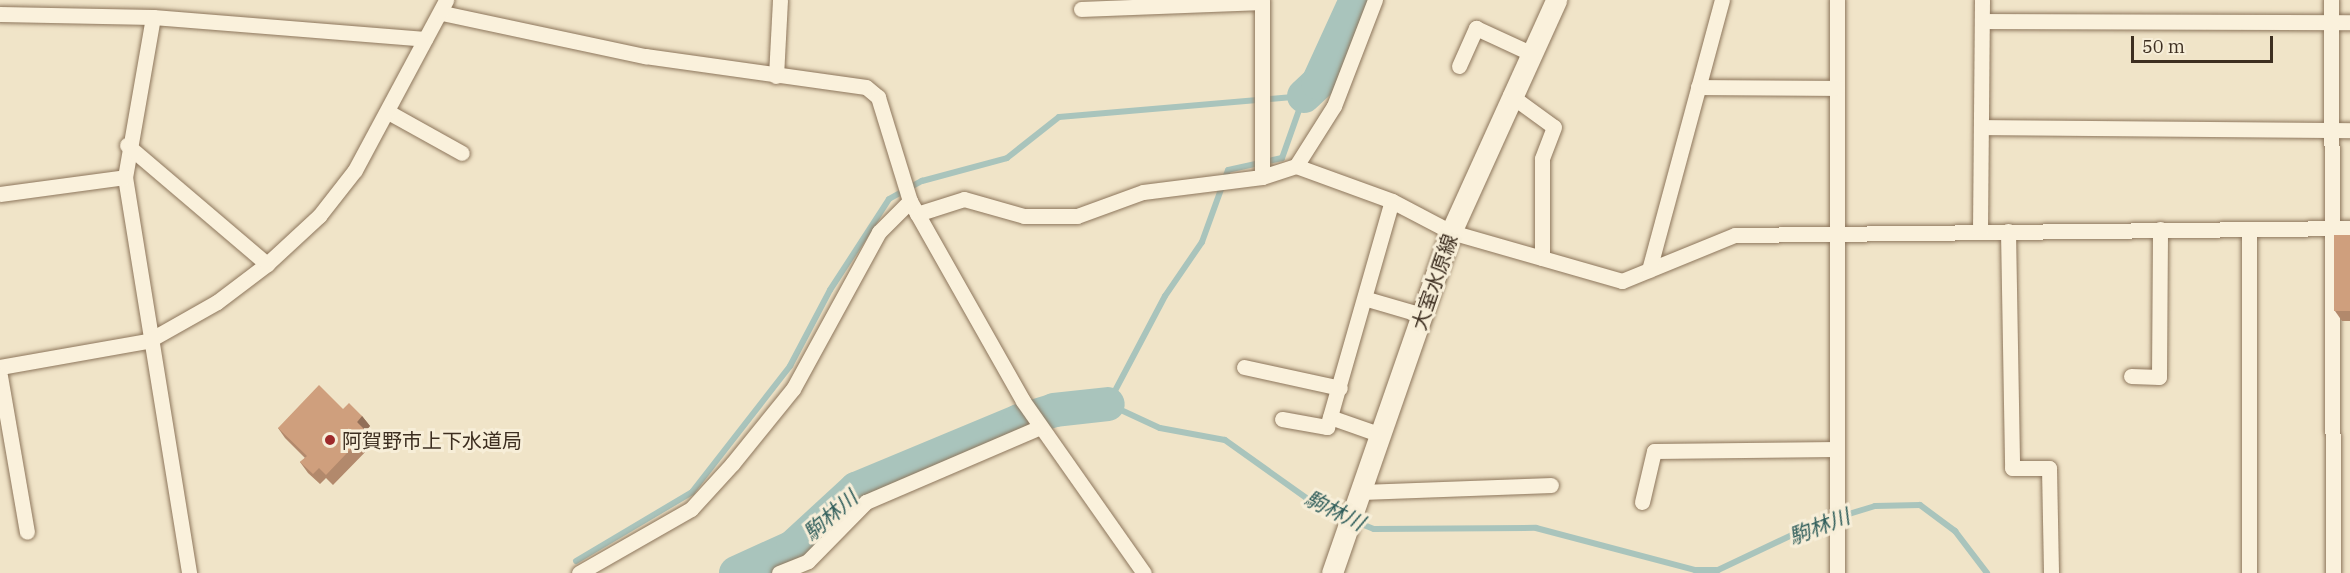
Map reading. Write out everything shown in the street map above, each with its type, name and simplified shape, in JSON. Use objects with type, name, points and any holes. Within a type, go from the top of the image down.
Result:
[{"type":"main road","name":"大室水原線","points":[[1332,573],[1451,232],[1510,95],[1556,0]]},
{"type":"street","points":[[776,76],[780,0]]},
{"type":"street","points":[[1296,166],[1334,106],[1375,0]]},
{"type":"street","points":[[1649,270],[1722,0]]},
{"type":"street","points":[[1837,0],[1837,573]]},
{"type":"street","points":[[1980,230],[1982,0]]},
{"type":"street","points":[[2331,0],[2333,573]]},
{"type":"street","points":[[1082,9],[1262,1],[1262,177]]},
{"type":"street","points":[[0,367],[148,341],[217,302],[267,264],[319,216],[390,113],[425,39],[444,6],[645,56],[866,87],[878,97],[914,208],[1023,401],[1144,573]]},
{"type":"street","points":[[0,14],[153,17],[425,39]]},
{"type":"street","points":[[153,17],[127,146],[125,177],[148,341],[189,573]]},
{"type":"street","points":[[1982,21],[2350,22]]},
{"type":"street","points":[[1459,66],[1476,28],[1530,53]]},
{"type":"street","points":[[1698,87],[1837,88]]},
{"type":"street","points":[[1510,95],[1554,127],[1542,159],[1542,258]]},
{"type":"street","points":[[390,113],[462,153]]},
{"type":"street","points":[[1981,128],[2350,130]]},
{"type":"street","points":[[127,146],[267,264]]},
{"type":"street","points":[[579,573],[692,509],[793,389],[879,232],[914,208],[964,199],[1024,216],[1077,216],[1143,192],[1262,177],[1296,166],[1392,201],[1451,232],[1622,281],[1735,235],[1980,230],[2350,228]]},
{"type":"street","points":[[0,194],[125,177]]},
{"type":"street","points":[[1282,419],[1327,427],[1367,299],[1392,201]]},
{"type":"street","points":[[2131,376],[2159,377],[2160,229]]},
{"type":"street","points":[[2249,229],[2249,573]]},
{"type":"street","points":[[2008,231],[2012,468],[2049,468],[2051,573]]},
{"type":"street","points":[[1367,299],[1422,315]]},
{"type":"street","points":[[1245,367],[1340,388]]},
{"type":"street","points":[[0,376],[27,532]]},
{"type":"street","points":[[1330,417],[1381,435]]},
{"type":"street","points":[[779,573],[808,561],[866,502],[1040,427]]},
{"type":"street","points":[[1642,502],[1654,451],[1837,449]]},
{"type":"street","points":[[1362,492],[1551,485]]},
{"type":"building","points":[[2334,235],[2350,235],[2350,311],[2334,311]]},
{"type":"building","name":"阿賀野市上下水道局","points":[[319,385],[343,409],[349,403],[362,416],[357,422],[367,432],[326,475],[319,468],[313,474],[300,462],[307,456],[278,428]]},
{"type":"waterway","points":[[1304,96],[1318,83],[1356,0]]},
{"type":"waterway","points":[[576,561],[692,492],[790,366],[830,290],[889,199],[922,181],[1007,158],[1059,117],[1304,96],[1282,158],[1228,170],[1202,242],[1165,296],[1108,404],[1160,428],[1225,440],[1319,507],[1374,529],[1536,528],[1695,570],[1718,570],[1813,525],[1875,506],[1920,505],[1955,531],[1987,573]]},
{"type":"waterway","name":"駒林川","points":[[736,573],[793,547],[856,489],[1019,421],[1054,410],[1108,404]]},
{"type":"place","name":"阿賀野市上下水道局","points":[[330,440]]}]
